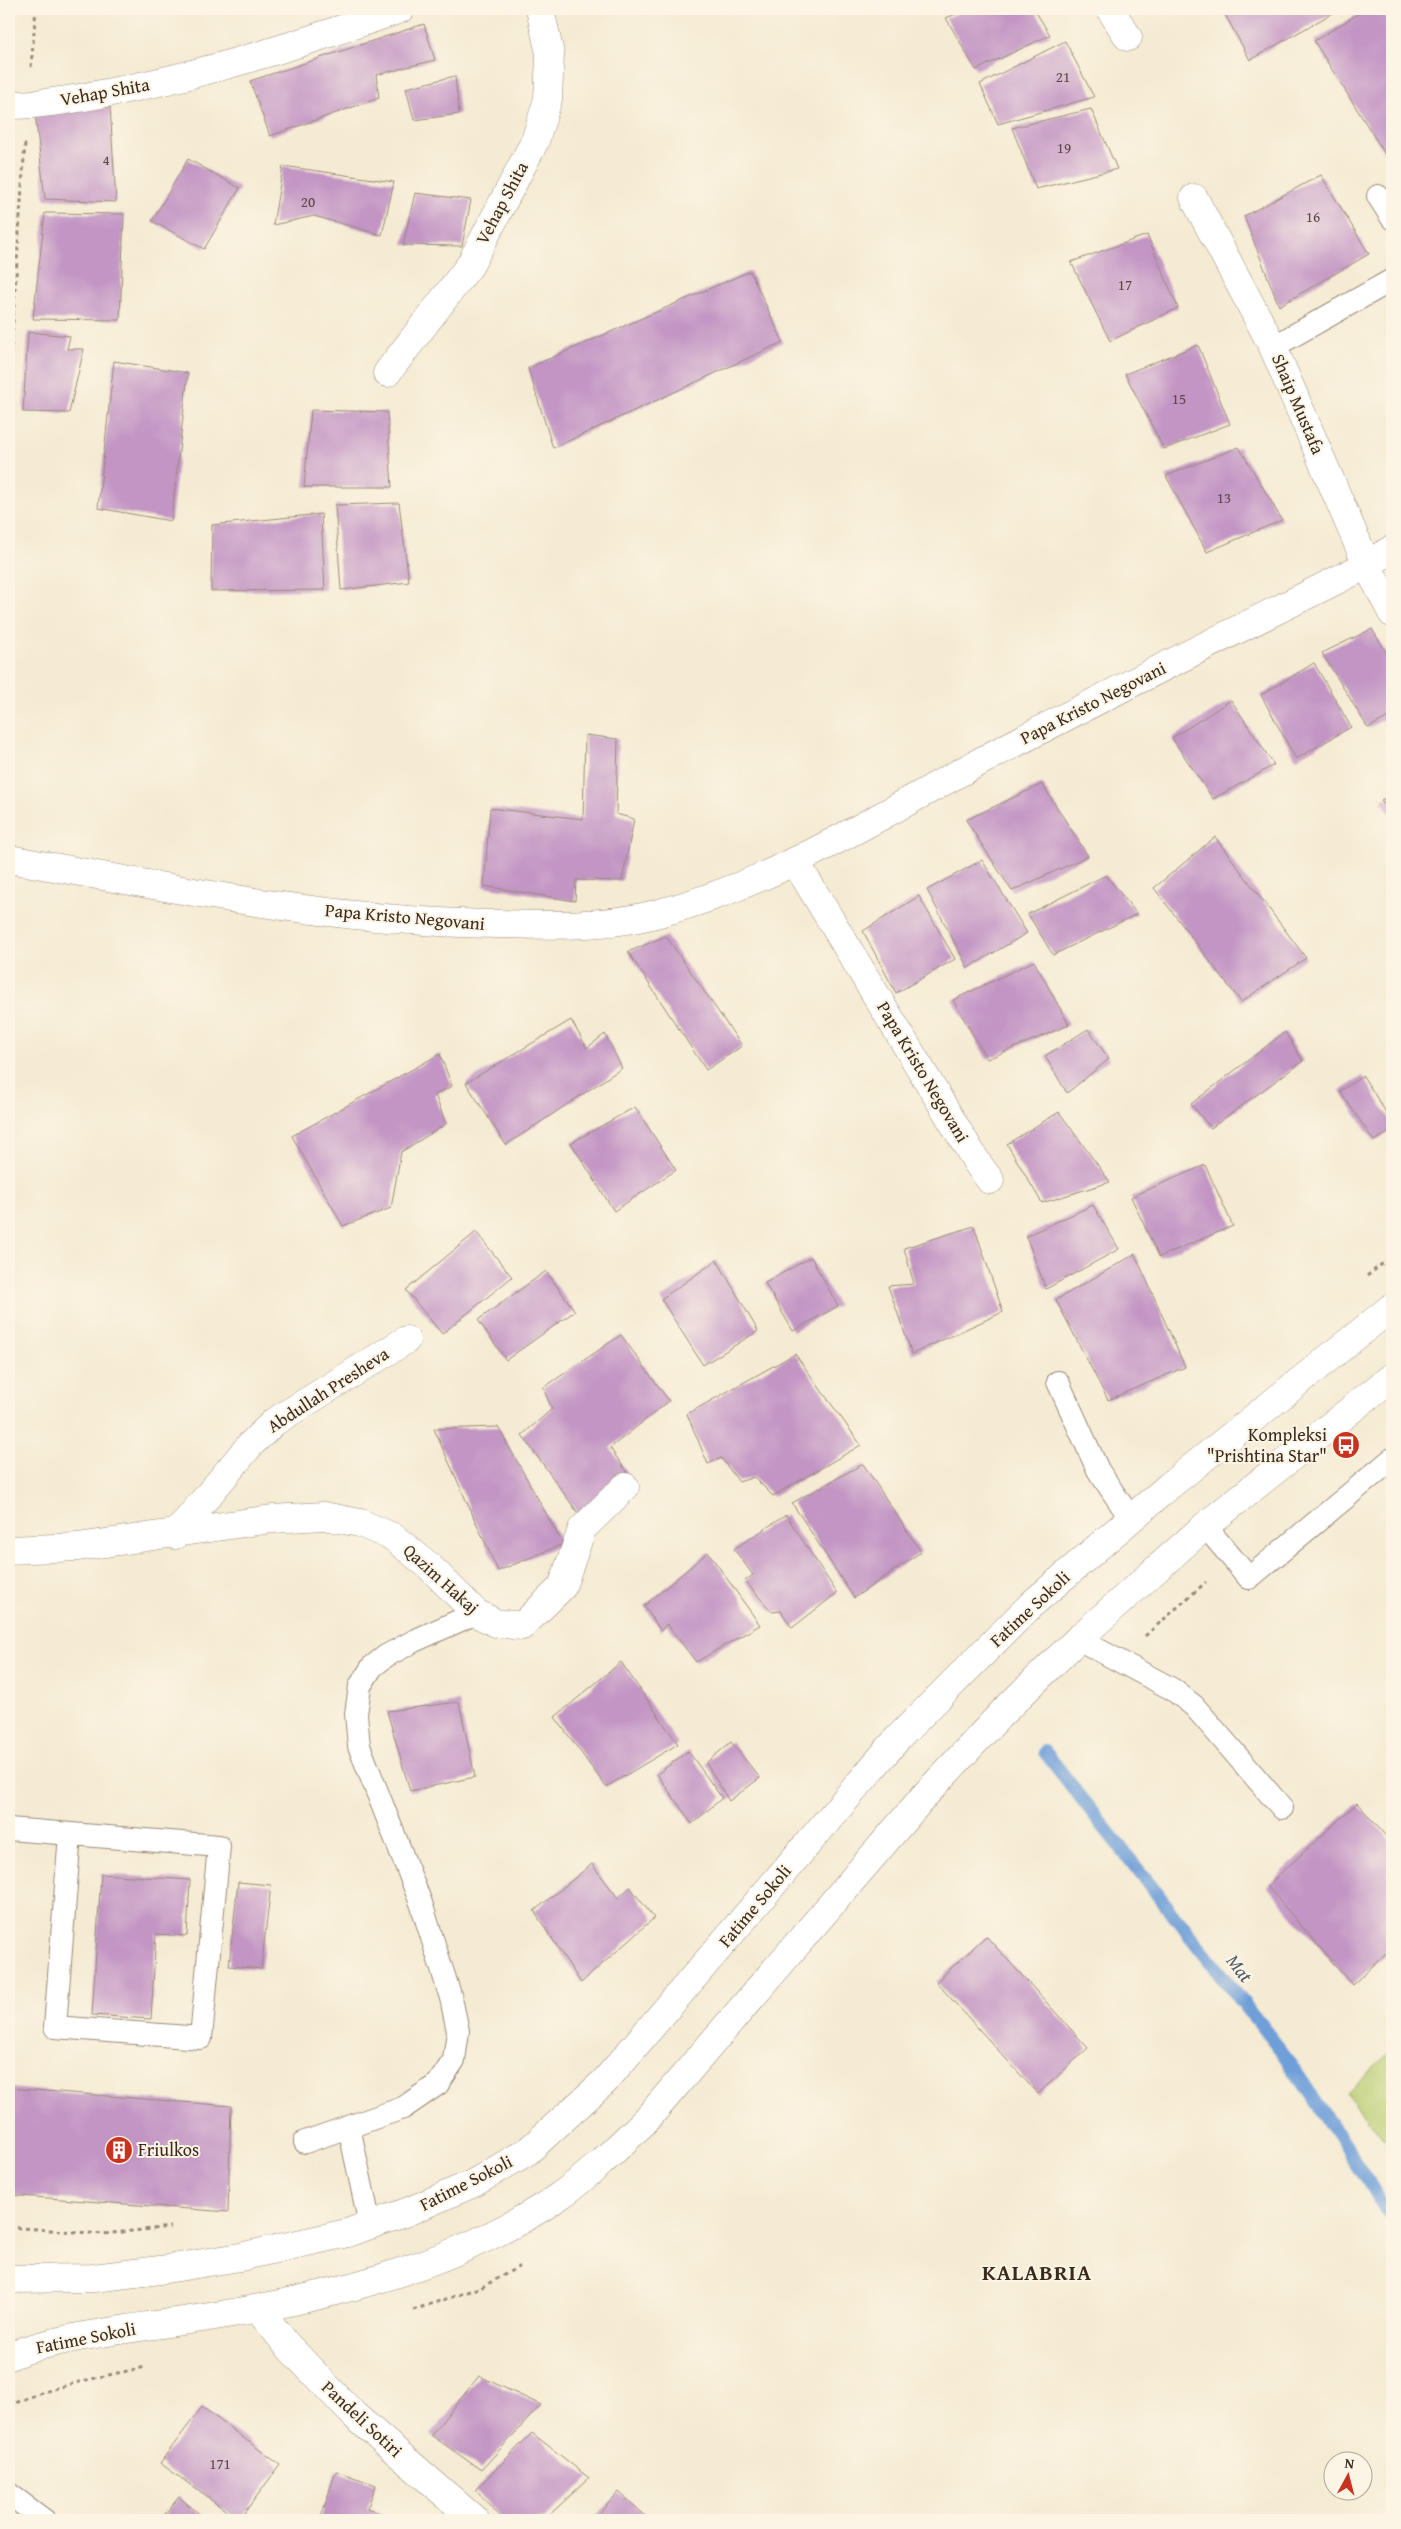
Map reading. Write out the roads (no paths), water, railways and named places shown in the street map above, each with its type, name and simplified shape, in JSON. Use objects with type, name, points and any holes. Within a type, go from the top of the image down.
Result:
[{"type":"street","name":"Vehap Shita","points":[[18,105],[74,99],[188,77],[303,43],[400,9]]},
{"type":"street","name":"Vehap Shita","points":[[387,373],[470,265],[534,141],[548,98],[550,54],[540,9]]},
{"type":"street","points":[[1110,9],[1128,37]]},
{"type":"street","name":"Shaip Mustafa","points":[[1194,198],[1273,347],[1366,565],[1392,614]]},
{"type":"street","name":"Papa Kristo Negovani","points":[[9,859],[219,896],[365,917],[477,924],[569,925],[640,918],[715,897],[795,861],[1086,705],[1366,565],[1392,549]]},
{"type":"street","name":"Papa Kristo Negovani","points":[[795,861],[978,1164],[990,1180]]},
{"type":"street","name":"Fatime Sokoli","points":[[9,2278],[93,2278],[160,2270],[296,2245],[370,2225],[407,2212],[474,2183],[528,2151],[564,2121],[605,2081],[898,1738],[1032,1604],[1131,1518],[1392,1307]]},
{"type":"street","name":"Abdullah Presheva","points":[[175,1535],[250,1445],[274,1422],[406,1340]]},
{"type":"street","name":"Fatime Sokoli","points":[[9,2356],[25,2350],[89,2336],[258,2309],[325,2293],[436,2259],[502,2231],[558,2197],[601,2164],[646,2120],[926,1794],[1002,1713],[1078,1640],[1205,1526],[1392,1377]]},
{"type":"street","name":"Qazim Hakaj","points":[[9,1550],[78,1547],[175,1535],[272,1519],[324,1516],[360,1523],[393,1537],[429,1566],[476,1613],[496,1623],[522,1626],[562,1588],[582,1529],[625,1487]]},
{"type":"street","name":"Pandeli Sotiri","points":[[258,2309],[287,2345],[354,2415],[475,2520]]},
{"type":"lane","points":[[1378,196],[1392,218]]},
{"type":"lane","points":[[1273,347],[1392,280]]},
{"type":"lane","points":[[1058,1382],[1098,1470],[1131,1518]]},
{"type":"lane","points":[[1205,1526],[1250,1578],[1392,1459]]},
{"type":"lane","points":[[305,2142],[403,2108],[438,2084],[454,2060],[458,2031],[451,1998],[421,1903],[358,1746],[356,1714],[360,1686],[372,1667],[386,1656],[476,1613]]},
{"type":"lane","points":[[1078,1640],[1172,1689],[1186,1700],[1282,1808]]},
{"type":"lane","points":[[9,1829],[219,1846],[201,2038],[55,2027],[70,1834]]},
{"type":"lane","points":[[349,2127],[370,2225]]},
{"type":"lane","points":[[9,2494],[44,2520]]},
{"type":"waterway","name":"Mat","points":[[1045,1752],[1285,2056],[1392,2217]]},
{"type":"place","name":"Kompleksi \"Prishtina Star\"","points":[[1346,1445]]},
{"type":"place","name":"Friulkos","points":[[119,2150]]},
{"type":"district","name":"KALABRIA","points":[[1037,2272]]}]
